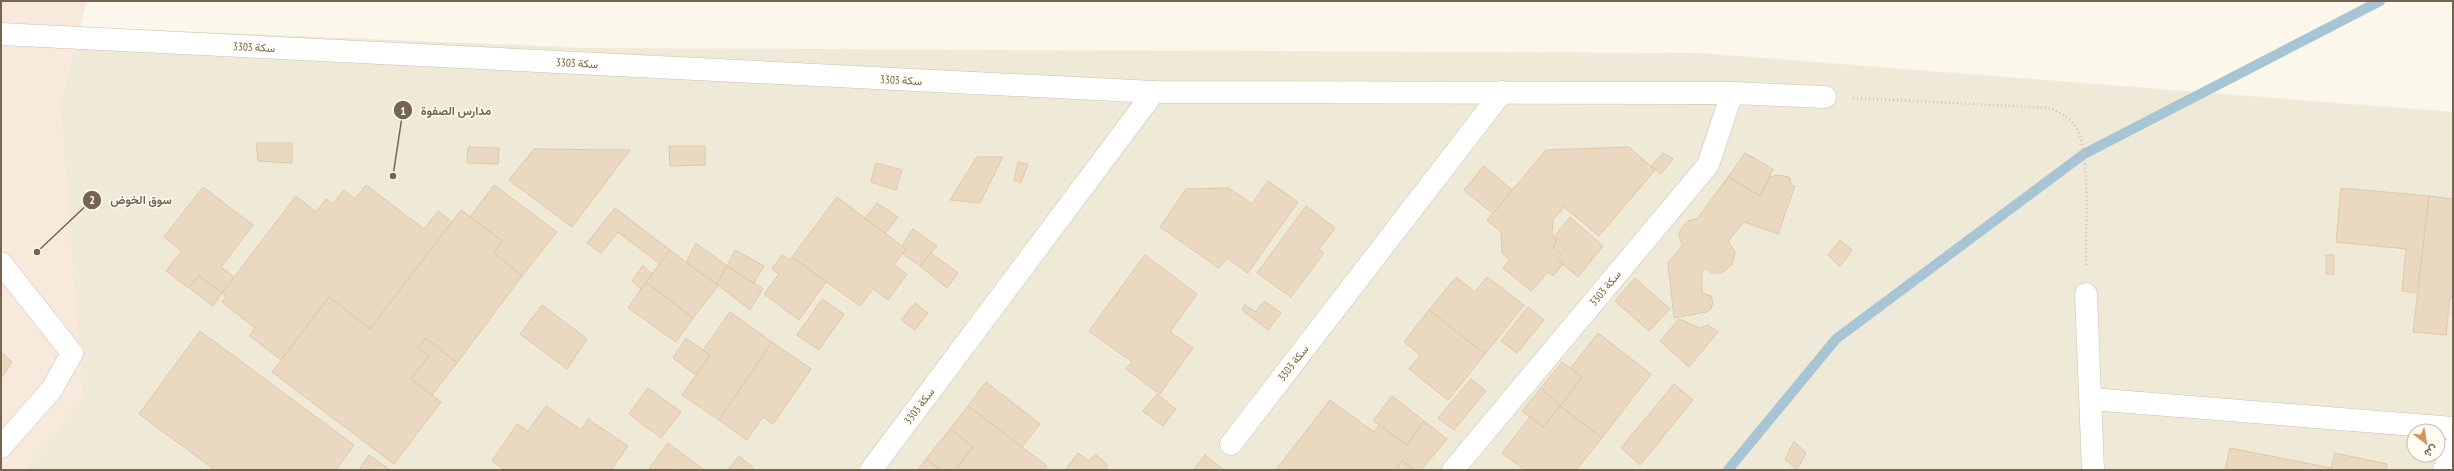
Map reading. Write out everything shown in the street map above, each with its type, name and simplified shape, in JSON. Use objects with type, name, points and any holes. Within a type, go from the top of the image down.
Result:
[{"type":"street","name":"سكة 3303","points":[[1,34],[1154,92],[1732,93],[1825,97]]},
{"type":"street","name":"سكة 3303","points":[[871,470],[1154,92]]},
{"type":"street","name":"سكة 3303","points":[[1231,444],[1502,92]]},
{"type":"street","name":"سكة 3303","points":[[1453,470],[1708,165],[1732,93]]},
{"type":"street","points":[[1,262],[72,353],[52,390],[1,447]]},
{"type":"street","points":[[2086,294],[2094,470]]},
{"type":"street","points":[[2090,399],[2453,428]]},
{"type":"street","points":[[2444,470],[2453,448]]},
{"type":"path","points":[[1825,97],[2051,108],[2067,116],[2076,127],[2084,154],[2086,294]]},
{"type":"shaded area","points":[[1,1],[87,1],[61,106],[83,398],[27,470],[1,470]]},
{"type":"shaded area","points":[[1,24],[591,48],[1700,53],[2453,112],[2453,470],[1,470]]},
{"type":"building","points":[[256,143],[292,143],[292,163],[258,161]]},
{"type":"building","points":[[669,146],[705,146],[705,165],[670,166]]},
{"type":"building","points":[[468,147],[499,148],[498,164],[467,163]]},
{"type":"building","points":[[1629,147],[1655,170],[1599,236],[1564,207],[1553,220],[1552,233],[1556,243],[1553,247],[1561,255],[1557,259],[1563,264],[1553,276],[1548,272],[1531,291],[1503,268],[1510,260],[1502,253],[1501,232],[1487,220],[1546,150]]},
{"type":"building","points":[[534,149],[630,150],[572,227],[509,180]]},
{"type":"building","points":[[1663,153],[1673,159],[1661,174],[1651,166]]},
{"type":"building","points":[[1745,153],[1773,169],[1760,196],[1728,177]]},
{"type":"building","points":[[977,157],[1003,157],[980,203],[950,200]]},
{"type":"building","points":[[1018,162],[1028,164],[1021,183],[1014,180]]},
{"type":"building","points":[[876,163],[902,170],[896,190],[871,182]]},
{"type":"building","points":[[1484,166],[1512,190],[1493,214],[1464,190]]},
{"type":"building","points":[[1778,175],[1789,177],[1792,186],[1795,186],[1778,234],[1744,222],[1728,241],[1735,252],[1732,265],[1721,273],[1712,273],[1705,268],[1702,270],[1702,293],[1711,296],[1713,302],[1711,309],[1706,312],[1674,318],[1668,263],[1682,246],[1679,234],[1683,226],[1688,221],[1697,219],[1728,177],[1760,196],[1770,177]]},
{"type":"building","points":[[1268,181],[1298,202],[1248,273],[1227,258],[1219,268],[1160,227],[1186,189],[1229,188],[1252,204]]},
{"type":"building","points":[[366,185],[424,229],[438,211],[452,222],[370,329],[329,297],[281,360],[250,336],[255,328],[222,302],[226,296],[222,293],[296,196],[316,212],[326,199],[332,204],[344,190],[355,199]]},
{"type":"building","points":[[494,185],[557,232],[522,276],[494,253],[502,241],[470,217]]},
{"type":"building","points":[[203,187],[253,225],[221,267],[234,277],[222,293],[199,276],[189,288],[166,271],[182,251],[164,237]]},
{"type":"building","points":[[2341,188],[2429,196],[2419,293],[2402,291],[2406,249],[2336,242]]},
{"type":"building","points":[[2429,196],[2453,199],[2453,297],[2450,297],[2446,335],[2413,332]]},
{"type":"building","points":[[837,197],[906,249],[894,265],[907,274],[888,300],[873,289],[860,306],[792,257]]},
{"type":"building","points":[[877,203],[898,217],[885,233],[865,218]]},
{"type":"building","points":[[1306,206],[1335,228],[1319,249],[1324,253],[1291,297],[1257,273]]},
{"type":"building","points":[[615,208],[670,250],[660,264],[618,232],[601,253],[587,243]]},
{"type":"building","points":[[461,210],[502,241],[494,253],[522,276],[457,363],[426,338],[418,348],[429,356],[411,379],[441,402],[394,464],[272,372],[329,297],[370,329]]},
{"type":"building","points":[[1570,217],[1603,246],[1578,277],[1557,259],[1561,255],[1553,247],[1556,243],[1555,236]]},
{"type":"building","points":[[913,229],[937,246],[920,266],[903,254],[906,249],[902,246]]},
{"type":"building","points":[[1840,240],[1852,250],[1840,267],[1828,255]]},
{"type":"building","points":[[696,243],[727,266],[717,284],[686,262]]},
{"type":"building","points":[[670,250],[718,286],[693,318],[646,282]]},
{"type":"building","points":[[735,250],[764,266],[754,283],[727,266]]},
{"type":"building","points":[[931,253],[958,273],[947,288],[920,266]]},
{"type":"building","points":[[782,255],[790,260],[792,257],[826,282],[799,320],[764,294],[779,274],[772,269]]},
{"type":"building","points":[[1145,255],[1197,294],[1170,332],[1193,348],[1160,394],[1126,369],[1132,362],[1089,331]]},
{"type":"building","points":[[2326,255],[2334,255],[2334,274],[2326,274]]},
{"type":"building","points":[[643,265],[652,274],[641,289],[632,281]]},
{"type":"building","points":[[727,266],[763,289],[750,310],[717,284]]},
{"type":"building","points":[[199,276],[222,293],[213,306],[189,288]]},
{"type":"building","points":[[1456,277],[1475,292],[1487,277],[1524,305],[1485,354],[1429,310]]},
{"type":"building","points":[[1635,278],[1670,309],[1649,331],[1615,301]]},
{"type":"building","points":[[646,282],[693,318],[676,342],[628,308]]},
{"type":"building","points":[[822,299],[844,314],[819,350],[797,335]]},
{"type":"building","points":[[1264,301],[1281,313],[1268,330],[1242,310],[1245,305],[1255,312]]},
{"type":"building","points":[[915,303],[928,313],[915,330],[901,320]]},
{"type":"building","points":[[542,305],[587,339],[567,369],[520,334]]},
{"type":"building","points":[[1528,307],[1544,320],[1517,353],[1501,341]]},
{"type":"building","points":[[1429,310],[1485,354],[1448,400],[1409,369],[1420,355],[1404,342]]},
{"type":"building","points":[[730,312],[772,342],[719,420],[682,395],[710,355],[703,350]]},
{"type":"building","points":[[1679,319],[1700,328],[1708,325],[1718,332],[1689,367],[1660,341]]},
{"type":"building","points":[[200,331],[354,445],[336,470],[215,470],[139,414]]},
{"type":"building","points":[[1598,333],[1651,374],[1602,438],[1560,406],[1582,377],[1570,369]]},
{"type":"building","points":[[426,338],[457,363],[432,395],[411,379],[429,356],[418,348]]},
{"type":"building","points":[[686,338],[710,355],[696,375],[673,358]]},
{"type":"building","points":[[772,342],[811,369],[773,424],[763,417],[747,440],[719,420]]},
{"type":"building","points":[[1,352],[12,362],[1,378]]},
{"type":"building","points":[[1562,362],[1582,377],[1560,406],[1541,388]]},
{"type":"building","points":[[1471,379],[1486,391],[1454,430],[1438,418]]},
{"type":"building","points":[[986,382],[1040,424],[1021,448],[968,406]]},
{"type":"building","points":[[1674,384],[1693,400],[1640,465],[1621,448]]},
{"type":"building","points":[[648,388],[681,412],[661,438],[629,414]]},
{"type":"building","points":[[1541,388],[1560,406],[1543,427],[1522,411]]},
{"type":"building","points":[[1157,394],[1176,409],[1163,426],[1143,411]]},
{"type":"building","points":[[1392,396],[1424,421],[1407,445],[1373,421]]},
{"type":"building","points":[[1330,400],[1374,432],[1379,425],[1407,445],[1424,421],[1447,439],[1421,470],[1415,470],[1402,461],[1395,470],[1276,470]]},
{"type":"building","points":[[546,406],[581,430],[588,419],[628,446],[611,470],[505,470],[492,461],[517,424],[528,431]]},
{"type":"building","points":[[968,406],[1047,466],[1044,470],[955,470],[973,447],[950,429]]},
{"type":"building","points":[[1560,406],[1602,438],[1576,470],[1525,470],[1502,453],[1530,417],[1543,427]]},
{"type":"building","points":[[950,429],[973,447],[955,470],[941,470],[926,459]]},
{"type":"building","points":[[1794,441],[1806,453],[1797,470],[1785,459]]},
{"type":"building","points":[[668,443],[704,470],[649,469]]},
{"type":"building","points":[[2230,448],[2331,468],[2331,470],[2225,470]]},
{"type":"building","points":[[1078,453],[1089,461],[1095,454],[1107,464],[1106,467],[1109,470],[1065,470]]},
{"type":"building","points":[[2335,453],[2387,464],[2385,470],[2331,470]]},
{"type":"building","points":[[369,455],[390,470],[359,470]]},
{"type":"building","points":[[1205,455],[1224,470],[1193,470]]},
{"type":"building","points":[[739,456],[756,470],[728,470]]},
{"type":"building","points":[[926,459],[941,470],[918,470]]},
{"type":"building","points":[[1402,461],[1415,470],[1395,470]]},
{"type":"waterway","points":[[1728,470],[1836,339],[2084,154],[2380,1]]},
{"type":"place","name":"مدارس الصفوة","points":[[393,176]]},
{"type":"place","name":"سوق الخوض","points":[[37,252]]}]
